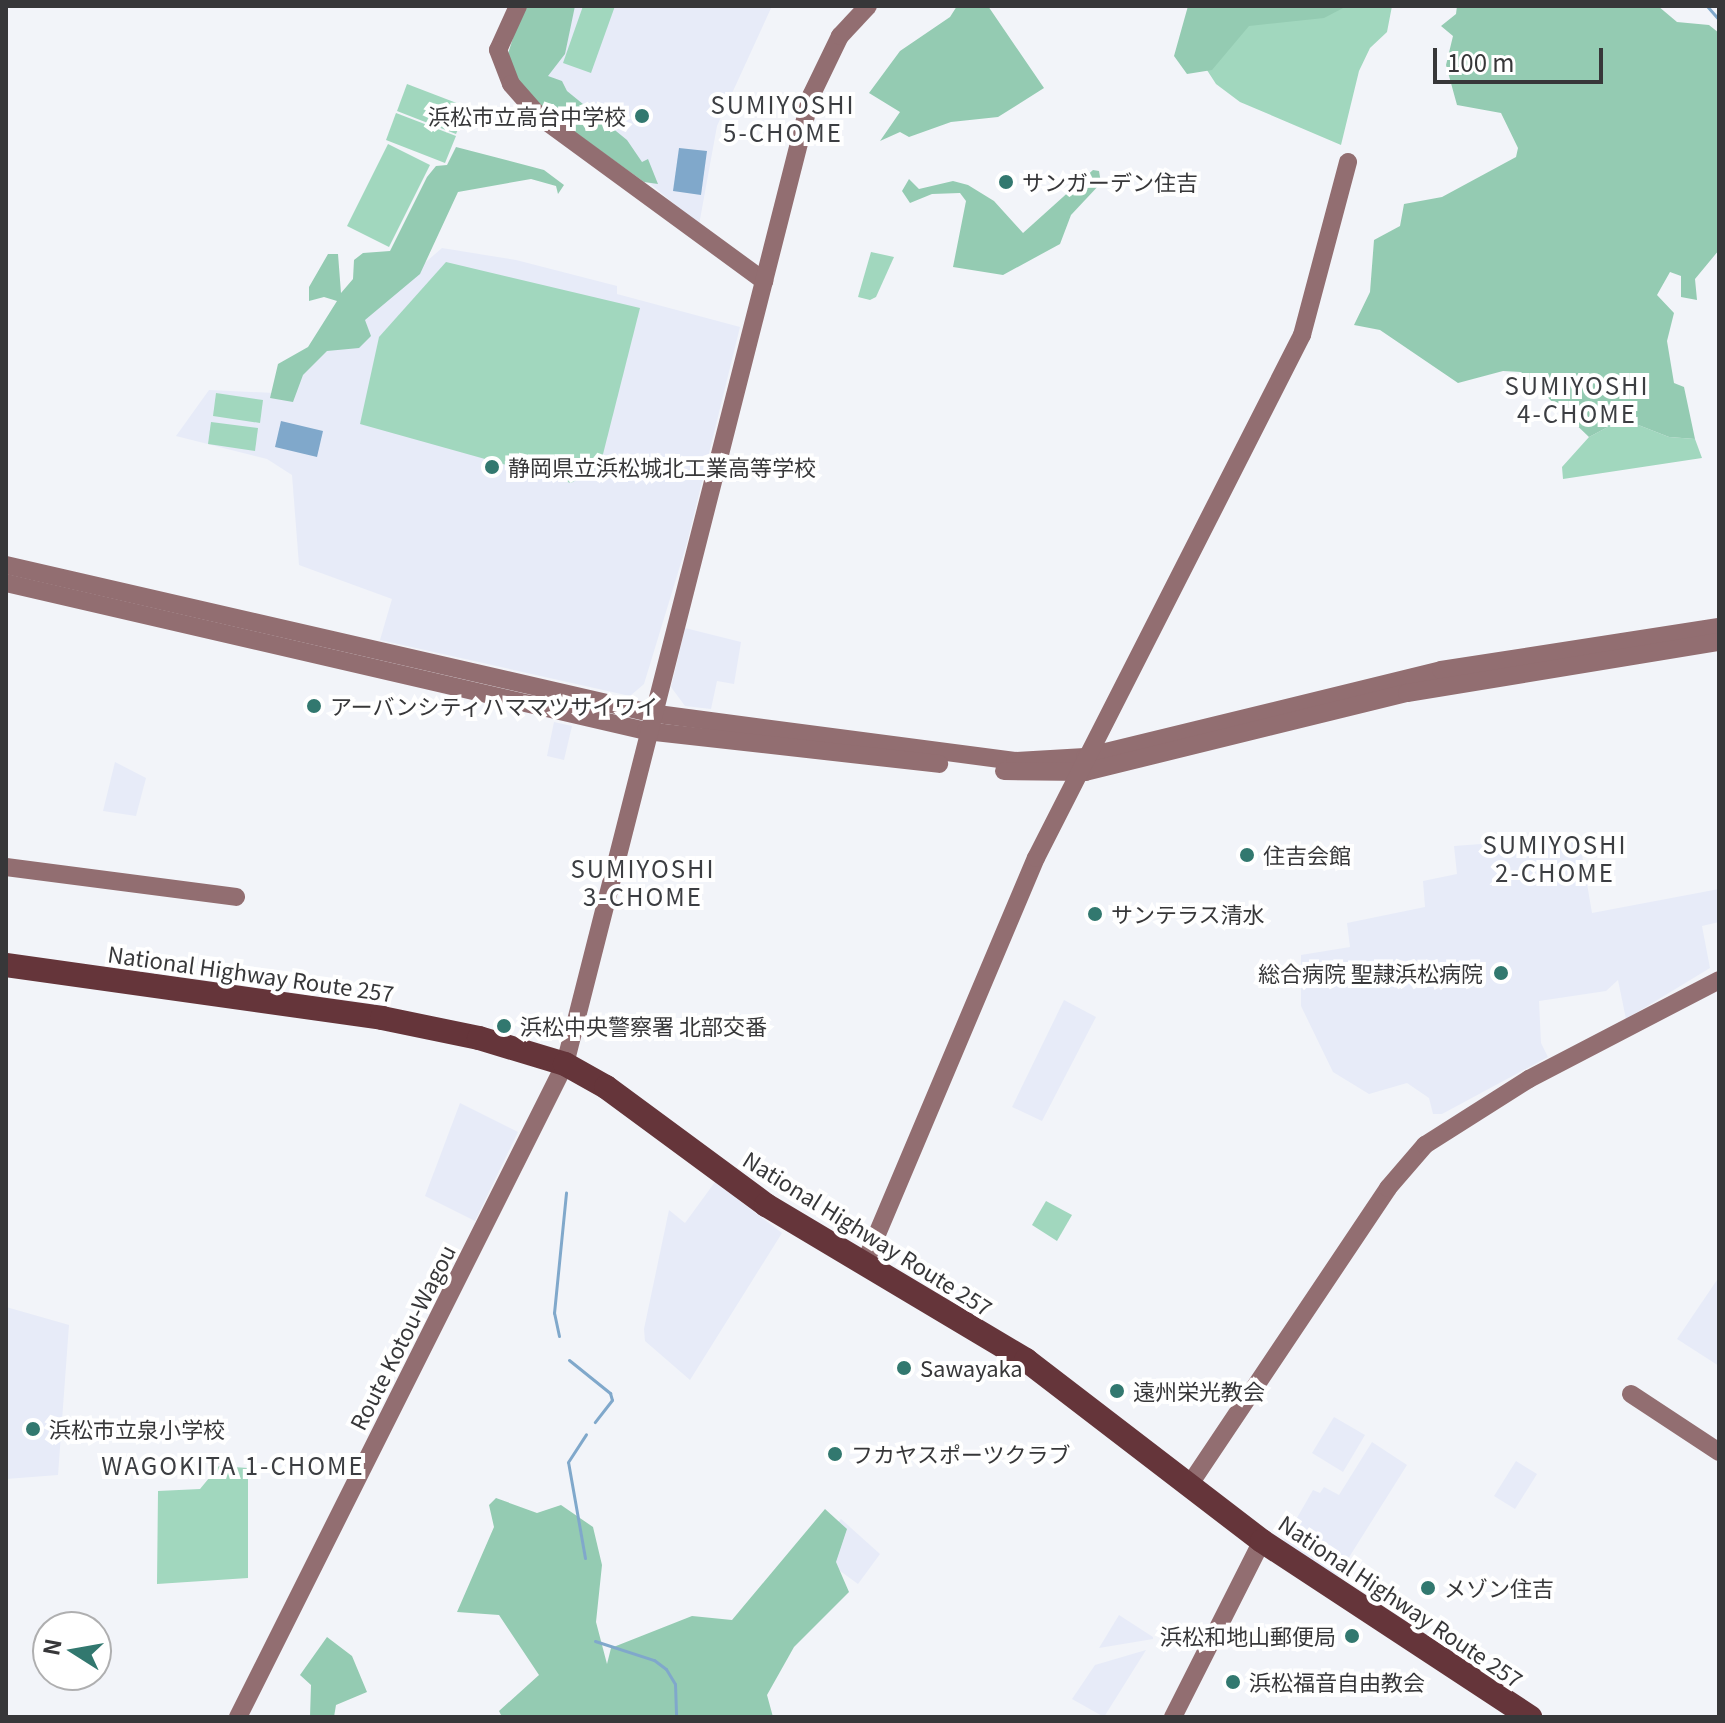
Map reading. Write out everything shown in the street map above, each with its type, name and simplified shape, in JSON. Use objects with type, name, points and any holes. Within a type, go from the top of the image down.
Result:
[{"type":"highway","name":"National Highway Route 257","points":[[6,965],[356,1013],[479,1038],[565,1064],[606,1087],[766,1205],[1026,1360],[1262,1541],[1530,1717]]},
{"type":"street","points":[[518,6],[498,50],[511,84],[540,117],[764,281]]},
{"type":"street","name":"Route Kotou-Wagou","points":[[238,1717],[565,1064],[648,722],[819,74],[840,36],[868,6]]},
{"type":"street","points":[[864,1265],[941,1076],[1076,774],[1302,335],[1348,162]]},
{"type":"street","points":[[6,565],[648,722],[1015,761],[1085,757],[1441,670],[1719,627]]},
{"type":"street","points":[[6,583],[648,722],[994,770],[1076,774],[1178,753],[1407,693],[1719,642]]},
{"type":"street","points":[[6,867],[236,897]]},
{"type":"street","points":[[1190,1484],[1388,1188],[1425,1145],[1529,1079],[1719,980]]},
{"type":"street","points":[[1631,1394],[1719,1452]]},
{"type":"street","points":[[1173,1717],[1262,1541]]},
{"type":"shaded area","name":"浜松市立高台中学校","points":[[531,6],[772,6],[717,126],[699,225],[609,149],[517,42]]},
{"type":"shaded area","name":"静岡県立浜松城北工業高等学校","points":[[442,248],[516,260],[617,286],[617,294],[740,327],[687,543],[644,684],[630,696],[380,640],[392,599],[299,565],[292,475],[267,459],[176,436],[209,390],[275,393]]},
{"type":"shaded area","points":[[685,628],[741,642],[734,684],[717,681],[711,709],[685,706],[671,687]]},
{"type":"shaded area","points":[[554,722],[572,726],[564,760],[547,756]]},
{"type":"shaded area","points":[[115,762],[146,778],[136,816],[103,811]]},
{"type":"shaded area","name":"総合病院 聖隷浜松病院","points":[[1579,837],[1592,913],[1719,889],[1719,922],[1702,926],[1710,968],[1626,1019],[1618,980],[1606,991],[1539,1001],[1541,1043],[1548,1057],[1442,1114],[1433,1114],[1429,1098],[1407,1083],[1369,1094],[1333,1072],[1301,1006],[1301,955],[1350,947],[1347,923],[1425,907],[1423,881],[1457,874],[1454,846]]},
{"type":"shaded area","points":[[1064,1000],[1096,1017],[1042,1121],[1012,1107]]},
{"type":"shaded area","points":[[460,1103],[518,1132],[475,1221],[425,1196]]},
{"type":"shaded area","points":[[715,1182],[782,1233],[690,1380],[645,1341],[644,1329],[669,1210],[685,1223]]},
{"type":"shaded area","points":[[1719,1277],[1719,1366],[1677,1339]]},
{"type":"shaded area","name":"浜松市立泉小学校","points":[[6,1307],[69,1325],[58,1475],[6,1479]]},
{"type":"shaded area","points":[[1334,1417],[1365,1435],[1343,1472],[1312,1453]]},
{"type":"shaded area","points":[[1372,1442],[1407,1465],[1336,1578],[1282,1544],[1313,1490],[1320,1493],[1324,1487],[1339,1495]]},
{"type":"shaded area","points":[[1516,1461],[1537,1474],[1515,1509],[1494,1496]]},
{"type":"shaded area","points":[[841,1519],[880,1554],[858,1584],[810,1549]]},
{"type":"shaded area","points":[[1119,1615],[1153,1637],[1153,1639],[1099,1648]]},
{"type":"shaded area","points":[[1146,1650],[1104,1717],[1072,1699],[1095,1665]]},
{"type":"green space","points":[[523,6],[575,6],[565,54],[548,76],[562,81],[567,91],[627,140],[642,162],[648,159],[658,184],[644,182],[530,100],[506,60]]},
{"type":"green space","points":[[583,6],[615,6],[591,73],[563,63]]},
{"type":"green space","points":[[957,6],[988,6],[1044,88],[998,117],[951,122],[909,137],[900,132],[880,141],[900,112],[869,93],[900,51],[950,17]]},
{"type":"green space","points":[[1188,6],[1347,6],[1324,18],[1249,26],[1212,70],[1187,74],[1174,56]]},
{"type":"green space","points":[[1207,6],[1392,6],[1387,32],[1370,48],[1359,71],[1341,145],[1240,102],[1216,84],[1205,67]]},
{"type":"green space","points":[[1457,6],[1658,6],[1677,22],[1709,25],[1719,33],[1719,250],[1695,279],[1697,300],[1681,297],[1681,276],[1670,272],[1657,295],[1674,313],[1667,341],[1674,383],[1684,387],[1695,439],[1669,437],[1623,419],[1589,437],[1521,372],[1503,371],[1458,383],[1380,330],[1354,325],[1370,292],[1374,240],[1400,226],[1404,204],[1442,197],[1516,157],[1518,148],[1501,113],[1457,105],[1446,65],[1453,36],[1441,26],[1456,14]]},
{"type":"green space","points":[[407,84],[467,107],[456,134],[397,111]]},
{"type":"green space","points":[[396,113],[456,136],[445,163],[386,140]]},
{"type":"green space","points":[[388,144],[430,165],[389,247],[347,226]]},
{"type":"green space","points":[[456,147],[544,170],[564,185],[558,194],[556,186],[531,179],[458,192],[420,274],[365,320],[371,336],[359,348],[327,351],[303,375],[293,402],[270,398],[278,364],[308,347],[337,301],[324,297],[309,301],[309,287],[328,254],[338,254],[341,293],[353,279],[354,260],[363,253],[390,251],[427,177],[436,166],[447,165]]},
{"type":"green space","points":[[1093,170],[1099,171],[1101,183],[1071,215],[1060,244],[1003,275],[953,267],[966,201],[960,193],[932,194],[910,203],[902,191],[909,179],[919,189],[953,181],[968,185],[994,201],[1023,233]]},
{"type":"green space","points":[[871,252],[894,257],[876,297],[870,300],[858,297]]},
{"type":"green space","points":[[446,262],[640,308],[600,466],[571,483],[360,424],[379,337]]},
{"type":"green space","points":[[216,393],[263,400],[260,423],[213,416]]},
{"type":"green space","points":[[1623,419],[1669,437],[1695,439],[1702,458],[1563,479],[1562,467],[1589,437]]},
{"type":"green space","points":[[211,422],[258,428],[255,451],[208,444]]},
{"type":"green space","points":[[1046,1201],[1072,1215],[1057,1241],[1032,1225]]},
{"type":"green space","points":[[219,1466],[248,1468],[248,1578],[157,1584],[158,1491],[200,1489]]},
{"type":"green space","points":[[496,1498],[537,1513],[561,1505],[593,1527],[602,1565],[596,1622],[607,1664],[611,1648],[692,1616],[732,1620],[825,1509],[847,1529],[836,1562],[849,1592],[794,1647],[767,1695],[773,1717],[502,1717],[499,1711],[539,1675],[499,1615],[457,1612],[494,1527],[489,1505]]},
{"type":"green space","points":[[327,1637],[352,1656],[367,1692],[336,1705],[334,1717],[310,1717],[311,1685],[300,1675]]},
{"type":"water","points":[[679,148],[707,151],[701,195],[673,191]]},
{"type":"water","points":[[281,421],[323,431],[317,457],[275,447]]},
{"type":"waterway","points":[[1707,6],[1719,20]]},
{"type":"waterway","points":[[559,1336],[554,1313],[566,1193]]},
{"type":"waterway","points":[[569,1360],[610,1393],[612,1400],[595,1422]]},
{"type":"waterway","points":[[585,1558],[568,1462],[586,1434]]},
{"type":"waterway","points":[[595,1641],[654,1660],[666,1669],[675,1684],[676,1717]]},
{"type":"place","name":"浜松市立高台中学校","points":[[642,116]]},
{"type":"place","name":"サンガーデン住吉","points":[[1006,182]]},
{"type":"place","name":"静岡県立浜松城北工業高等学校","points":[[492,467]]},
{"type":"place","name":"アーバンシティハママツサイワイ","points":[[314,706]]},
{"type":"place","name":"住吉会館","points":[[1247,855]]},
{"type":"place","name":"サンテラス清水","points":[[1095,914]]},
{"type":"place","name":"総合病院 聖隷浜松病院","points":[[1501,973]]},
{"type":"place","name":"浜松中央警察署 北部交番","points":[[504,1026]]},
{"type":"place","name":"Sawayaka","points":[[904,1368]]},
{"type":"place","name":"遠州栄光教会","points":[[1117,1391]]},
{"type":"place","name":"浜松市立泉小学校","points":[[33,1429]]},
{"type":"place","name":"フカヤスポーツクラブ","points":[[835,1454]]},
{"type":"place","name":"メゾン住吉","points":[[1428,1588]]},
{"type":"place","name":"浜松和地山郵便局","points":[[1352,1636]]},
{"type":"place","name":"浜松福音自由教会","points":[[1233,1682]]},
{"type":"district","name":"SUMIYOSHI 5-CHOME","points":[[783,118]]},
{"type":"district","name":"SUMIYOSHI 4-CHOME","points":[[1577,399]]},
{"type":"district","name":"SUMIYOSHI 2-CHOME","points":[[1555,858]]},
{"type":"district","name":"SUMIYOSHI 3-CHOME","points":[[643,882]]},
{"type":"district","name":"WAGOKITA 1-CHOME","points":[[233,1465]]}]
